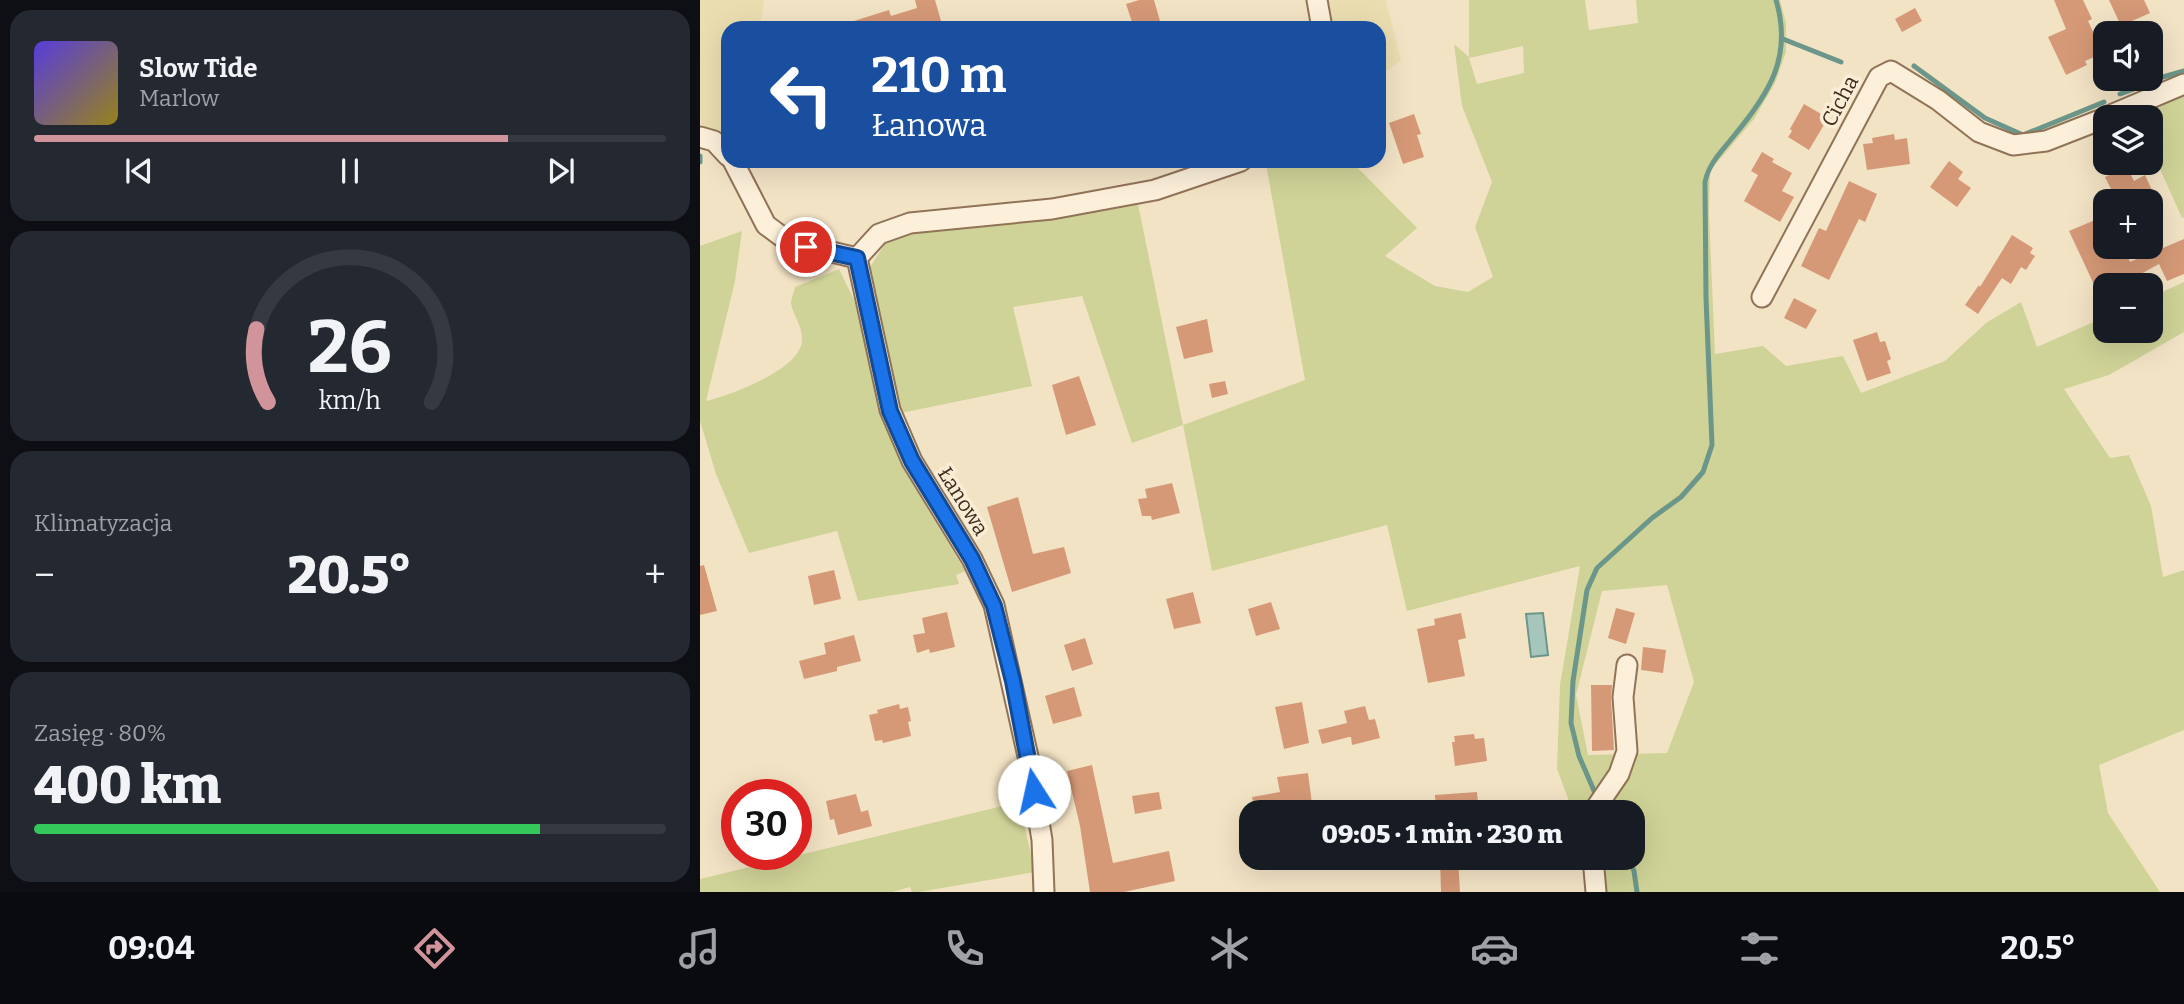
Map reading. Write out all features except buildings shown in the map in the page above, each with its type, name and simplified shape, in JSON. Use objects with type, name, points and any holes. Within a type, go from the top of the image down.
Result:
[{"type":"street","points":[[1317,0],[1321,21]]},
{"type":"street","name":"Cicha","points":[[1762,297],[1879,77],[1891,71],[1938,100],[1979,132],[2013,145],[2046,141],[2093,122]]},
{"type":"street","name":"Cicha","points":[[2134,105],[2184,84]]},
{"type":"street","points":[[700,138],[713,141],[721,149]]},
{"type":"street","points":[[737,168],[766,225],[789,242],[857,258],[879,234],[910,223],[1052,209],[1155,190],[1220,168]]},
{"type":"street","name":"Łanowa","points":[[857,258],[890,411],[912,461],[972,559],[994,606],[1013,681],[1030,771],[1042,840],[1044,892]]},
{"type":"street","points":[[1601,800],[1619,774],[1627,751],[1623,697],[1627,664]]},
{"type":"street","points":[[1594,870],[1596,892]]},
{"type":"shaded area","points":[[700,0],[764,0],[761,21],[721,21],[721,136],[702,128]]},
{"type":"shaded area","points":[[1325,0],[1386,0],[1401,60],[1386,72],[1386,21],[1329,21]]},
{"type":"green space","points":[[1469,0],[1585,0],[1589,30],[1638,23],[1636,0],[1780,0],[1786,23],[1786,52],[1775,83],[1754,119],[1710,171],[1709,214],[1715,354],[1763,346],[1786,366],[1843,356],[1861,393],[1945,361],[1986,323],[2021,302],[2037,347],[2093,322],[2093,343],[2163,343],[2163,292],[2184,282],[2184,332],[2109,375],[2064,389],[2110,458],[2129,455],[2151,506],[2163,577],[2184,570],[2184,730],[2099,765],[2108,813],[2160,892],[1602,892],[1596,870],[1645,870],[1645,800],[1569,800],[1557,769],[1560,685],[1580,566],[1407,611],[1387,525],[1212,571],[1183,425],[1305,380],[1267,168],[1358,168],[1417,228],[1385,256],[1435,286],[1468,292],[1493,277],[1475,227],[1492,182],[1462,106],[1454,44],[1469,57]],"holes":[[[1523,46],[1524,73],[1477,84],[1469,58]],[[1667,585],[1694,682],[1667,753],[1588,755],[1576,695],[1602,591]]]},
{"type":"green space","points":[[2184,96],[2182,218],[2163,175],[2163,105],[2161,105]]},
{"type":"green space","points":[[1138,204],[1183,425],[1132,443],[1082,296],[1013,307],[1032,386],[901,413],[870,267],[887,241],[912,230],[1079,214]]},
{"type":"green space","points":[[742,231],[735,281],[706,401],[763,379],[790,361],[799,351],[802,340],[801,329],[791,303],[795,287],[839,269],[854,300],[885,422],[903,467],[965,571],[956,575],[959,584],[858,601],[837,531],[749,553],[716,474],[700,421],[700,246]]},
{"type":"green space","points":[[1019,802],[1035,872],[919,892],[912,892],[910,887],[892,892],[700,892],[700,879],[737,870],[812,870],[812,852]]},
{"type":"water","points":[[1543,613],[1548,655],[1531,657],[1526,614]]},
{"type":"waterway","points":[[1595,793],[1579,756],[1571,723],[1573,681],[1587,590],[1597,568],[1652,518],[1681,497],[1703,472],[1712,445],[1705,182],[1712,163],[1746,121],[1767,90],[1774,74],[1782,39],[1776,0]]},
{"type":"waterway","points":[[1783,39],[1841,62]]},
{"type":"waterway","points":[[1914,66],[1985,118],[2023,135],[2104,102]]},
{"type":"waterway","points":[[2163,77],[2184,71]]},
{"type":"waterway","points":[[2120,94],[2128,91]]},
{"type":"waterway","points":[[700,156],[700,162]]},
{"type":"waterway","points":[[1634,870],[1637,892]]},
{"type":"route","points":[[806,247],[857,258],[890,411],[912,461],[972,559],[994,606],[1013,681],[1034,791]]}]
